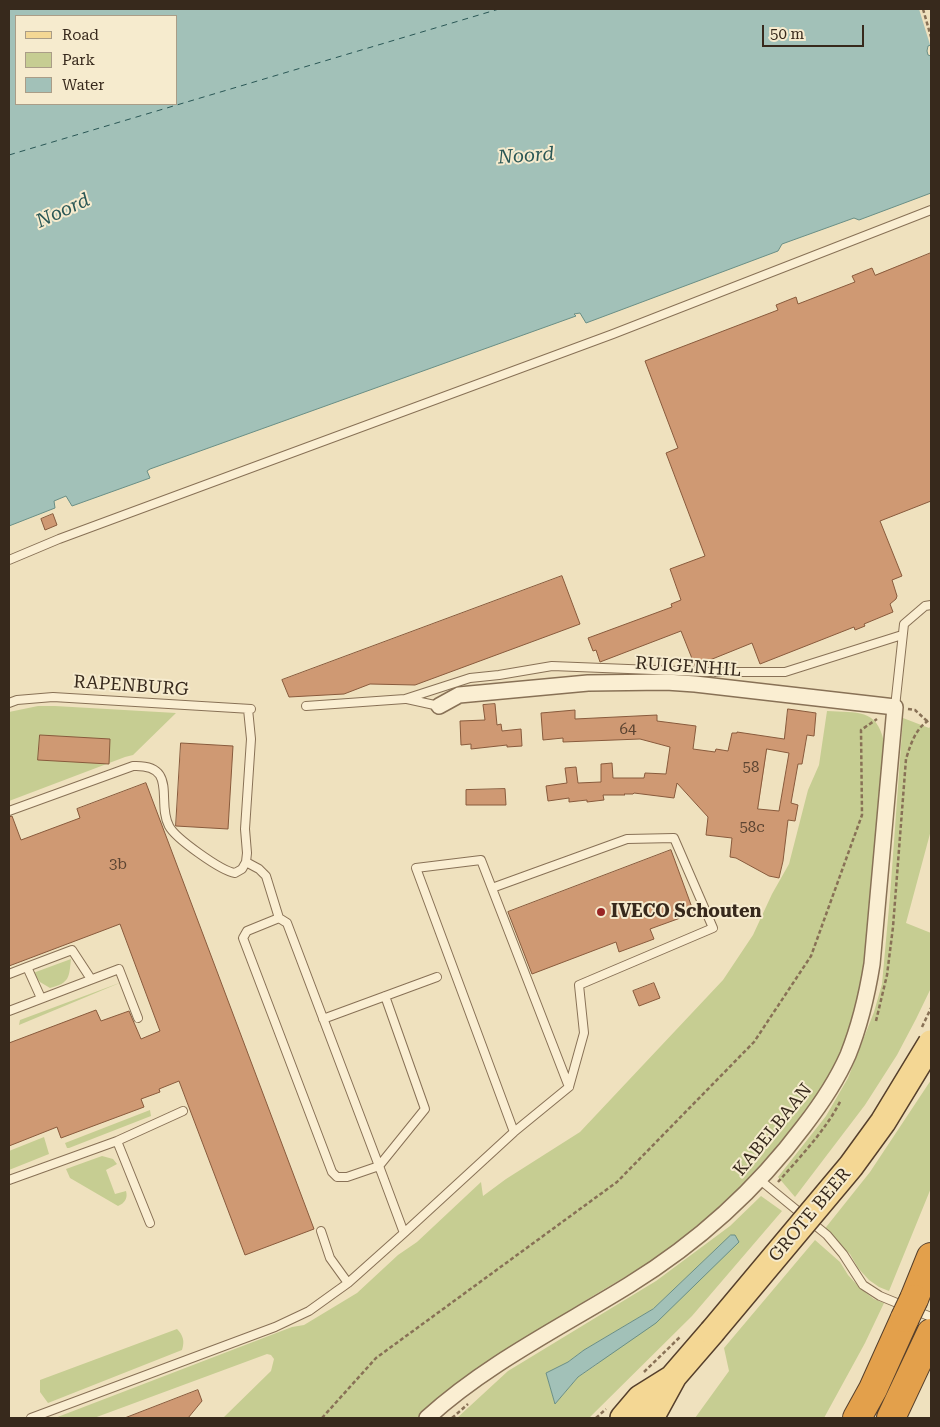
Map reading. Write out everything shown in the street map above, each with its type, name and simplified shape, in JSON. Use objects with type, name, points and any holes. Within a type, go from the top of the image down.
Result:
[{"type":"highway","points":[[857,1418],[917,1312],[931,1257]]},
{"type":"highway","points":[[891,1418],[931,1333]]},
{"type":"main road","name":"GROTE BEER","points":[[651,1418],[674,1376],[851,1166],[883,1122],[931,1043]]},
{"type":"main road","name":"GROTE BEER","points":[[616,1412],[674,1376]]},
{"type":"street","name":"RUIGENHIL","points":[[439,706],[459,695],[588,683],[666,682],[895,707]]},
{"type":"street","name":"KABELBAAN","points":[[427,1418],[462,1389],[499,1364],[631,1284],[673,1256],[766,1184],[791,1144],[834,1083],[859,1024],[872,964],[895,707]]},
{"type":"lane","points":[[9,560],[60,539],[613,334],[931,210]]},
{"type":"lane","points":[[895,707],[904,624],[931,604]]},
{"type":"lane","points":[[306,706],[405,699],[470,678],[552,666],[704,672],[785,672],[902,635]]},
{"type":"lane","name":"RAPENBURG","points":[[9,703],[17,700],[52,697],[250,709],[251,739],[245,829],[246,862]]},
{"type":"lane","points":[[405,699],[439,706]]},
{"type":"lane","points":[[9,811],[133,766],[143,765],[159,773],[163,783],[166,819],[169,827],[178,838],[228,872],[235,873],[242,869],[246,862],[260,869],[266,876],[279,918],[287,923],[404,1233]]},
{"type":"lane","points":[[31,1418],[275,1327],[309,1311],[348,1283],[514,1132],[570,1087],[584,1033],[578,985],[713,928],[674,838],[627,838],[492,888]]},
{"type":"lane","points":[[514,1132],[416,868],[481,860],[570,1087]]},
{"type":"lane","points":[[279,918],[247,932],[243,938],[332,1172],[338,1177],[347,1177],[379,1166],[425,1109],[385,996]]},
{"type":"lane","points":[[9,974],[72,950],[91,979]]},
{"type":"lane","points":[[27,967],[41,998]]},
{"type":"lane","points":[[9,1011],[118,969],[138,1018]]},
{"type":"lane","points":[[323,1018],[437,977]]},
{"type":"lane","points":[[9,1180],[117,1141],[183,1111]]},
{"type":"lane","points":[[117,1141],[150,1224]]},
{"type":"lane","points":[[766,1184],[827,1235],[843,1254],[863,1285],[880,1296],[917,1312]]},
{"type":"lane","points":[[321,1231],[330,1258],[348,1283]]},
{"type":"path","points":[[923,9],[931,37]]},
{"type":"path","points":[[322,1418],[376,1358],[617,1182],[754,1042],[811,956],[862,815],[861,730],[895,707],[915,710],[927,721]]},
{"type":"path","points":[[875,1022],[887,975],[893,927],[906,759],[912,740],[919,729],[931,719]]},
{"type":"path","name":"KABELBAAN","points":[[766,1184],[801,1156],[830,1118],[844,1095]]},
{"type":"path","points":[[641,1374],[684,1333]]},
{"type":"path","points":[[452,1418],[469,1403]]},
{"type":"path","points":[[596,1418],[616,1412]]},
{"type":"green space","points":[[38,706],[176,713],[133,755],[9,801],[9,712]]},
{"type":"green space","points":[[827,711],[864,714],[876,723],[881,731],[884,742],[873,885],[866,956],[860,993],[851,1028],[836,1064],[816,1099],[793,1132],[739,1192],[709,1219],[677,1243],[480,1368],[442,1396],[418,1418],[223,1418],[271,1371],[274,1359],[271,1355],[267,1354],[94,1418],[55,1418],[292,1327],[304,1325],[357,1293],[398,1255],[417,1242],[481,1182],[483,1196],[506,1179],[580,1132],[723,980],[753,935],[772,894],[789,864],[808,790],[819,765]]},
{"type":"green space","points":[[903,718],[929,728],[931,726],[931,830],[906,923],[931,933],[931,988],[897,1055],[865,1105],[795,1197],[778,1177],[826,1116],[848,1078],[874,1012],[882,984]]},
{"type":"green space","points":[[71,959],[69,975],[65,981],[57,986],[50,988],[40,982],[33,973]]},
{"type":"green space","points":[[122,982],[19,1025],[20,1020]]},
{"type":"green space","points":[[931,1080],[931,1188],[889,1291],[869,1280],[858,1268],[850,1254],[823,1231],[870,1172]]},
{"type":"green space","points":[[150,1110],[151,1116],[67,1148],[65,1143]]},
{"type":"green space","points":[[44,1137],[49,1154],[9,1170],[9,1151]]},
{"type":"green space","points":[[102,1156],[113,1159],[117,1164],[106,1170],[115,1194],[126,1191],[127,1196],[125,1200],[118,1206],[70,1178],[66,1169]]},
{"type":"green space","points":[[761,1196],[782,1211],[692,1316],[589,1418],[457,1418],[508,1371],[656,1281],[730,1226]],"holes":[[[731,1235],[596,1365],[578,1377],[555,1404],[546,1373],[568,1362],[584,1350],[653,1309]]]},
{"type":"green space","points":[[815,1240],[840,1262],[848,1275],[861,1289],[874,1299],[884,1303],[865,1343],[824,1418],[695,1418],[729,1371],[724,1348]]},
{"type":"green space","points":[[177,1329],[183,1338],[182,1350],[48,1403],[40,1392],[40,1380]]},
{"type":"water","name":"Noord","points":[[9,9],[931,9],[931,45],[928,46],[927,51],[928,55],[931,56],[931,193],[859,220],[854,218],[782,244],[778,251],[586,323],[580,313],[574,314],[576,316],[150,469],[147,471],[150,478],[72,506],[66,496],[54,501],[55,508],[9,526]]},
{"type":"water","points":[[731,1235],[735,1235],[739,1242],[656,1323],[578,1377],[555,1404],[546,1373],[568,1362],[584,1350],[653,1309]]},
{"type":"pier","points":[[919,9],[931,9],[931,48]]},
{"type":"building","points":[[931,253],[931,501],[880,521],[902,576],[892,580],[897,596],[890,604],[893,612],[864,624],[865,626],[855,630],[854,627],[760,664],[752,643],[695,666],[681,631],[600,662],[596,650],[593,651],[588,638],[672,607],[671,604],[681,600],[670,569],[705,556],[666,453],[678,448],[645,361],[778,310],[776,305],[796,297],[798,304],[855,282],[852,276],[872,268],[875,275]]},
{"type":"building","points":[[53,514],[57,525],[45,530],[41,519]]},
{"type":"building","points":[[562,576],[580,624],[415,685],[370,684],[344,694],[289,697],[282,680]]},
{"type":"building","points":[[495,704],[497,725],[501,724],[502,731],[521,729],[522,746],[507,747],[507,745],[471,749],[471,744],[461,745],[460,721],[485,720],[483,705]]},
{"type":"building","points":[[788,709],[816,713],[814,736],[807,735],[802,764],[798,764],[791,803],[798,805],[795,821],[788,820],[779,878],[769,876],[736,858],[730,857],[732,838],[706,835],[708,817],[677,783],[674,798],[634,793],[603,795],[604,800],[587,802],[587,800],[569,802],[569,798],[548,801],[546,786],[567,783],[565,768],[576,767],[578,783],[601,782],[601,764],[612,763],[613,778],[644,778],[645,773],[666,774],[670,747],[640,739],[563,742],[563,738],[543,740],[541,713],[575,710],[575,719],[657,715],[657,721],[696,726],[693,749],[715,752],[716,749],[728,751],[732,733],[737,732],[784,739]],"holes":[[[767,749],[789,753],[779,811],[758,809]]]},
{"type":"building","points":[[40,735],[110,739],[109,764],[38,760]]},
{"type":"building","points":[[181,743],[233,746],[228,829],[176,826]]},
{"type":"building","points":[[146,783],[314,1229],[245,1255],[179,1081],[159,1089],[160,1092],[141,1099],[144,1107],[61,1138],[57,1127],[9,1146],[9,1043],[96,1010],[101,1021],[129,1011],[141,1039],[160,1031],[120,924],[9,966],[9,817],[12,816],[21,840],[80,818],[77,809]]},
{"type":"building","points":[[505,789],[506,805],[466,805],[466,790]]},
{"type":"building","name":"IVECO Schouten","points":[[671,850],[694,913],[650,929],[654,939],[619,952],[616,942],[532,974],[508,912]]},
{"type":"building","points":[[654,983],[660,998],[639,1006],[633,991]]},
{"type":"building","points":[[198,1390],[202,1401],[188,1418],[125,1418]]},
{"type":"ferry route","points":[[178,105],[499,9]]},
{"type":"ferry route","points":[[9,155],[177,105]]},
{"type":"place","name":"IVECO Schouten","points":[[601,912]]}]
